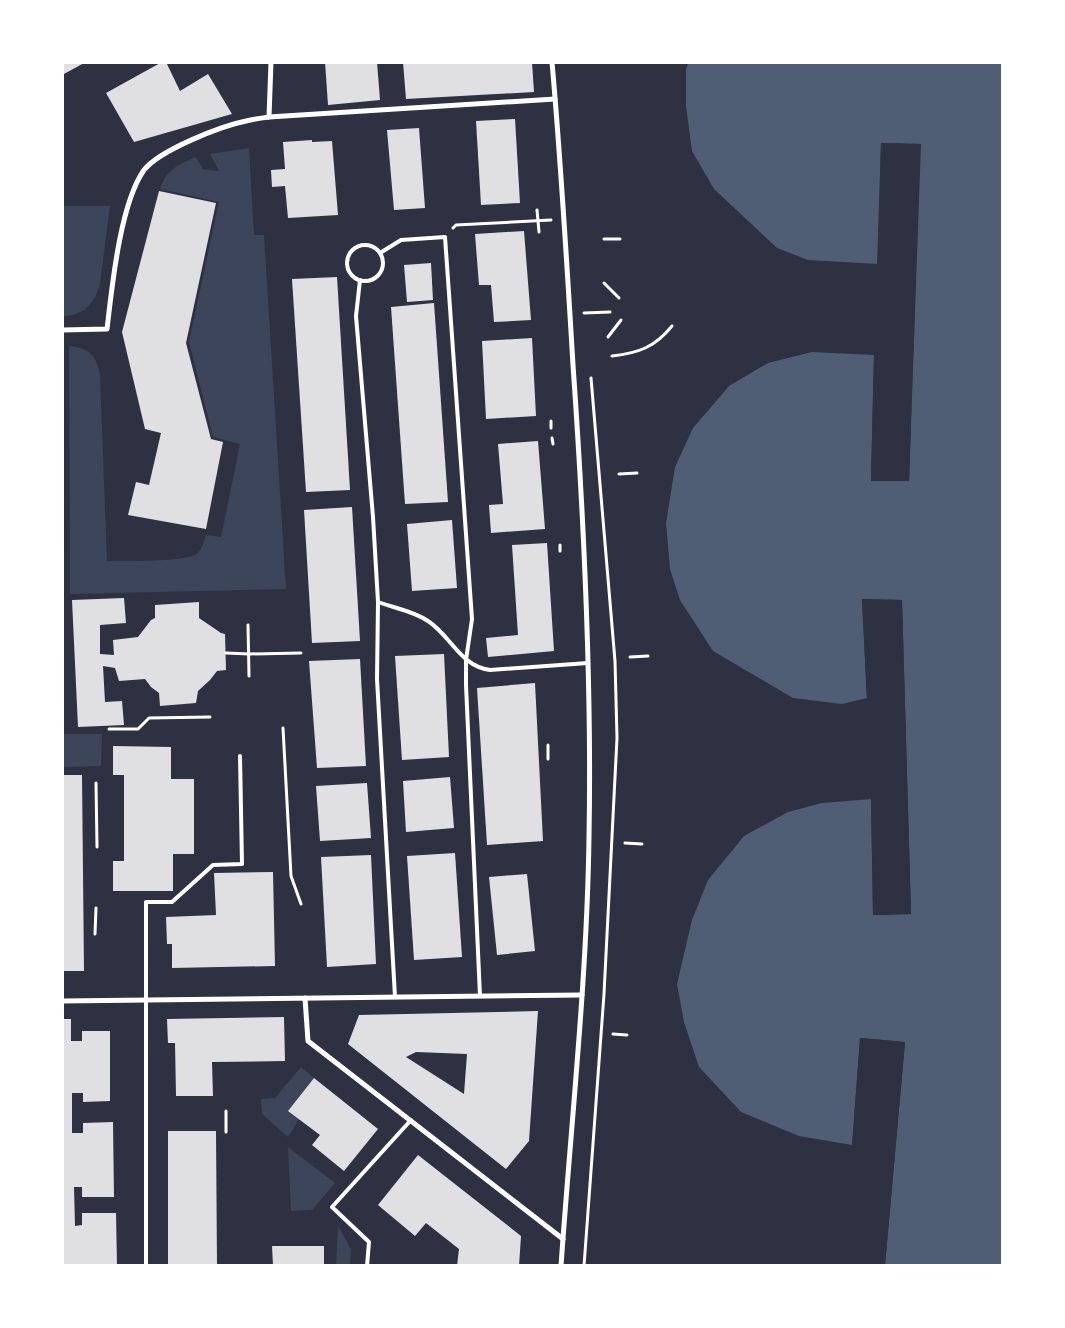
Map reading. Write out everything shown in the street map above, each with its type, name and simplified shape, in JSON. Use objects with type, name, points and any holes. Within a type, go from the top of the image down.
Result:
[{"type":"street","points":[[269,117],[271,62]]},
{"type":"street","points":[[552,62],[581,477],[590,743],[589,840],[582,994],[561,1266]]},
{"type":"street","points":[[62,330],[107,329],[121,234],[135,185],[146,168],[160,156],[199,136],[246,121],[269,117],[555,98]]},
{"type":"street","points":[[62,1001],[582,994]]},
{"type":"street","points":[[305,998],[308,1040],[563,1239]]},
{"type":"lane","points":[[380,253],[401,240],[444,237],[472,619],[466,660],[472,842],[480,996]]},
{"type":"lane","points":[[365,244],[376,248],[380,253],[383,263],[381,272],[376,278],[360,280],[353,277],[349,272],[347,264],[350,253],[355,248],[365,244]]},
{"type":"lane","points":[[360,280],[356,316],[378,602],[377,679],[395,997]]},
{"type":"lane","points":[[378,602],[419,615],[430,622],[474,666],[490,670],[588,663]]},
{"type":"lane","points":[[146,1266],[146,902],[172,902],[213,865],[242,864],[240,756]]},
{"type":"lane","points":[[367,1266],[369,1242],[332,1207],[411,1120]]},
{"type":"path","points":[[537,210],[539,232]]},
{"type":"path","points":[[456,225],[538,221]]},
{"type":"path","points":[[604,240],[620,239]]},
{"type":"path","points":[[604,282],[619,298]]},
{"type":"path","points":[[584,313],[610,312]]},
{"type":"path","points":[[608,337],[620,320]]},
{"type":"path","points":[[612,356],[630,354],[645,349],[662,338],[672,326]]},
{"type":"path","points":[[551,421],[551,428]]},
{"type":"path","points":[[552,438],[553,444]]},
{"type":"path","points":[[619,474],[637,473]]},
{"type":"path","points":[[560,544],[560,551]]},
{"type":"path","points":[[248,625],[249,676]]},
{"type":"path","points":[[226,653],[301,653]]},
{"type":"path","points":[[630,657],[648,656]]},
{"type":"path","points":[[109,729],[138,729],[149,718],[210,717]]},
{"type":"path","points":[[284,728],[291,876],[301,904]]},
{"type":"path","points":[[548,745],[548,759]]},
{"type":"path","points":[[96,783],[97,847]]},
{"type":"path","points":[[625,844],[642,844]]},
{"type":"path","points":[[96,908],[96,934]]},
{"type":"path","points":[[613,1034],[627,1035]]},
{"type":"path","points":[[226,1111],[226,1132]]},
{"type":"shaded area","points":[[688,63],[1002,63],[1002,1265],[885,1265],[905,1042],[860,1038],[852,1145],[799,1136],[741,1112],[699,1067],[684,1022],[677,984],[692,920],[708,880],[744,836],[788,812],[822,803],[871,799],[873,915],[911,914],[902,600],[862,599],[867,698],[842,704],[793,698],[713,651],[680,600],[670,569],[666,523],[675,467],[693,428],[729,386],[768,363],[812,352],[874,355],[871,481],[909,481],[920,144],[881,143],[878,264],[808,260],[777,248],[714,189],[692,151],[686,106],[686,70]]},
{"type":"shaded area","points":[[249,148],[254,235],[264,235],[286,589],[70,594],[69,346],[81,348],[90,353],[96,361],[100,374],[107,561],[152,561],[188,557],[195,555],[199,551],[206,535],[221,537],[240,444],[213,437],[189,342],[219,202],[160,189],[166,177],[174,168],[196,157],[203,169],[219,171],[210,154]]},
{"type":"shaded area","points":[[63,206],[110,206],[98,291],[87,308],[76,314],[62,316]]},
{"type":"shaded area","points":[[63,734],[102,734],[101,766],[63,767]]},
{"type":"shaded area","points":[[301,1067],[314,1078],[289,1110],[299,1119],[288,1137],[262,1114],[261,1099],[275,1098]]},
{"type":"shaded area","points":[[288,1147],[335,1183],[312,1210],[291,1211]]},
{"type":"shaded area","points":[[338,1226],[351,1249],[350,1265],[336,1265]]},
{"type":"pier","points":[[881,143],[921,144],[909,481],[871,481],[874,352],[877,355],[873,479],[907,479],[918,146],[883,146],[880,264],[877,267]]},
{"type":"pier","points":[[862,599],[902,600],[911,914],[873,915],[871,796],[873,799],[875,913],[908,911],[899,602],[865,602],[869,698],[867,701]]},
{"type":"pier","points":[[860,1038],[905,1042],[885,1265],[882,1265],[903,1044],[863,1040],[855,1145],[852,1148]]},
{"type":"building","points":[[62,62],[86,62],[62,75]]},
{"type":"building","points":[[162,62],[166,62],[180,91],[208,74],[232,114],[134,142],[106,93]]},
{"type":"building","points":[[325,62],[377,62],[380,100],[328,105]]},
{"type":"building","points":[[403,62],[532,62],[534,92],[406,99]]},
{"type":"building","points":[[515,119],[520,203],[481,205],[476,121]]},
{"type":"building","points":[[419,128],[425,208],[394,210],[387,130]]},
{"type":"building","points":[[312,140],[312,142],[332,141],[338,215],[288,218],[285,186],[272,187],[271,170],[285,169],[283,142]]},
{"type":"building","points":[[159,191],[216,203],[186,343],[211,439],[223,442],[206,529],[128,515],[136,482],[149,485],[161,433],[145,429],[122,332]]},
{"type":"building","points":[[524,231],[531,320],[494,322],[491,285],[479,285],[475,234]]},
{"type":"building","points":[[431,263],[433,300],[407,302],[404,265]]},
{"type":"building","points":[[337,277],[350,490],[306,492],[292,279]]},
{"type":"building","points":[[434,303],[448,502],[405,504],[391,307]]},
{"type":"building","points":[[532,338],[536,416],[486,419],[482,341]]},
{"type":"building","points":[[538,441],[545,529],[491,533],[489,505],[503,504],[498,444]]},
{"type":"building","points":[[352,507],[360,641],[312,643],[304,510]]},
{"type":"building","points":[[452,520],[457,588],[412,591],[407,524]]},
{"type":"building","points":[[547,543],[554,651],[488,657],[486,638],[518,635],[512,545]]},
{"type":"building","points":[[124,598],[126,623],[100,625],[100,654],[114,655],[113,640],[138,637],[151,620],[155,618],[155,605],[199,602],[199,618],[225,634],[226,670],[217,671],[198,691],[196,703],[160,706],[159,693],[145,679],[119,681],[115,668],[103,666],[105,702],[122,701],[124,725],[78,727],[72,600]]},
{"type":"building","points":[[444,654],[449,757],[402,760],[395,656]]},
{"type":"building","points":[[360,659],[366,766],[317,768],[309,661]]},
{"type":"building","points":[[535,683],[543,841],[487,845],[477,688]]},
{"type":"building","points":[[113,746],[171,747],[171,779],[194,779],[194,854],[173,854],[173,891],[113,891],[113,861],[124,861],[124,775],[113,775]]},
{"type":"building","points":[[62,775],[82,775],[84,971],[62,971]]},
{"type":"building","points":[[450,777],[454,828],[406,832],[403,781]]},
{"type":"building","points":[[367,783],[371,838],[320,841],[316,786]]},
{"type":"building","points":[[455,853],[462,957],[414,960],[407,856]]},
{"type":"building","points":[[371,855],[376,964],[327,967],[321,857]]},
{"type":"building","points":[[273,872],[275,966],[172,968],[172,944],[167,944],[166,917],[216,915],[214,873]]},
{"type":"building","points":[[527,874],[535,951],[497,955],[489,877]]},
{"type":"building","points":[[538,1011],[529,1141],[506,1169],[348,1044],[359,1015]],"holes":[[[416,1052],[467,1054],[464,1094],[406,1057]]]},
{"type":"building","points":[[284,1017],[285,1061],[212,1062],[213,1096],[176,1096],[175,1043],[168,1043],[167,1019]]},
{"type":"building","points":[[62,1019],[71,1019],[71,1041],[82,1041],[82,1031],[110,1031],[110,1101],[83,1102],[83,1093],[72,1093],[72,1133],[83,1133],[83,1123],[113,1122],[114,1197],[82,1197],[82,1187],[74,1187],[75,1226],[82,1225],[82,1213],[116,1213],[117,1266],[62,1266],[64,1244],[62,1244]]},
{"type":"building","points":[[314,1078],[378,1129],[344,1171],[312,1145],[320,1135],[288,1111]]},
{"type":"building","points":[[168,1131],[216,1131],[217,1266],[168,1266]]},
{"type":"building","points":[[418,1155],[521,1236],[519,1266],[457,1266],[459,1249],[426,1223],[415,1236],[378,1205]]},
{"type":"building","points":[[272,1246],[324,1246],[324,1266],[273,1266]]}]
